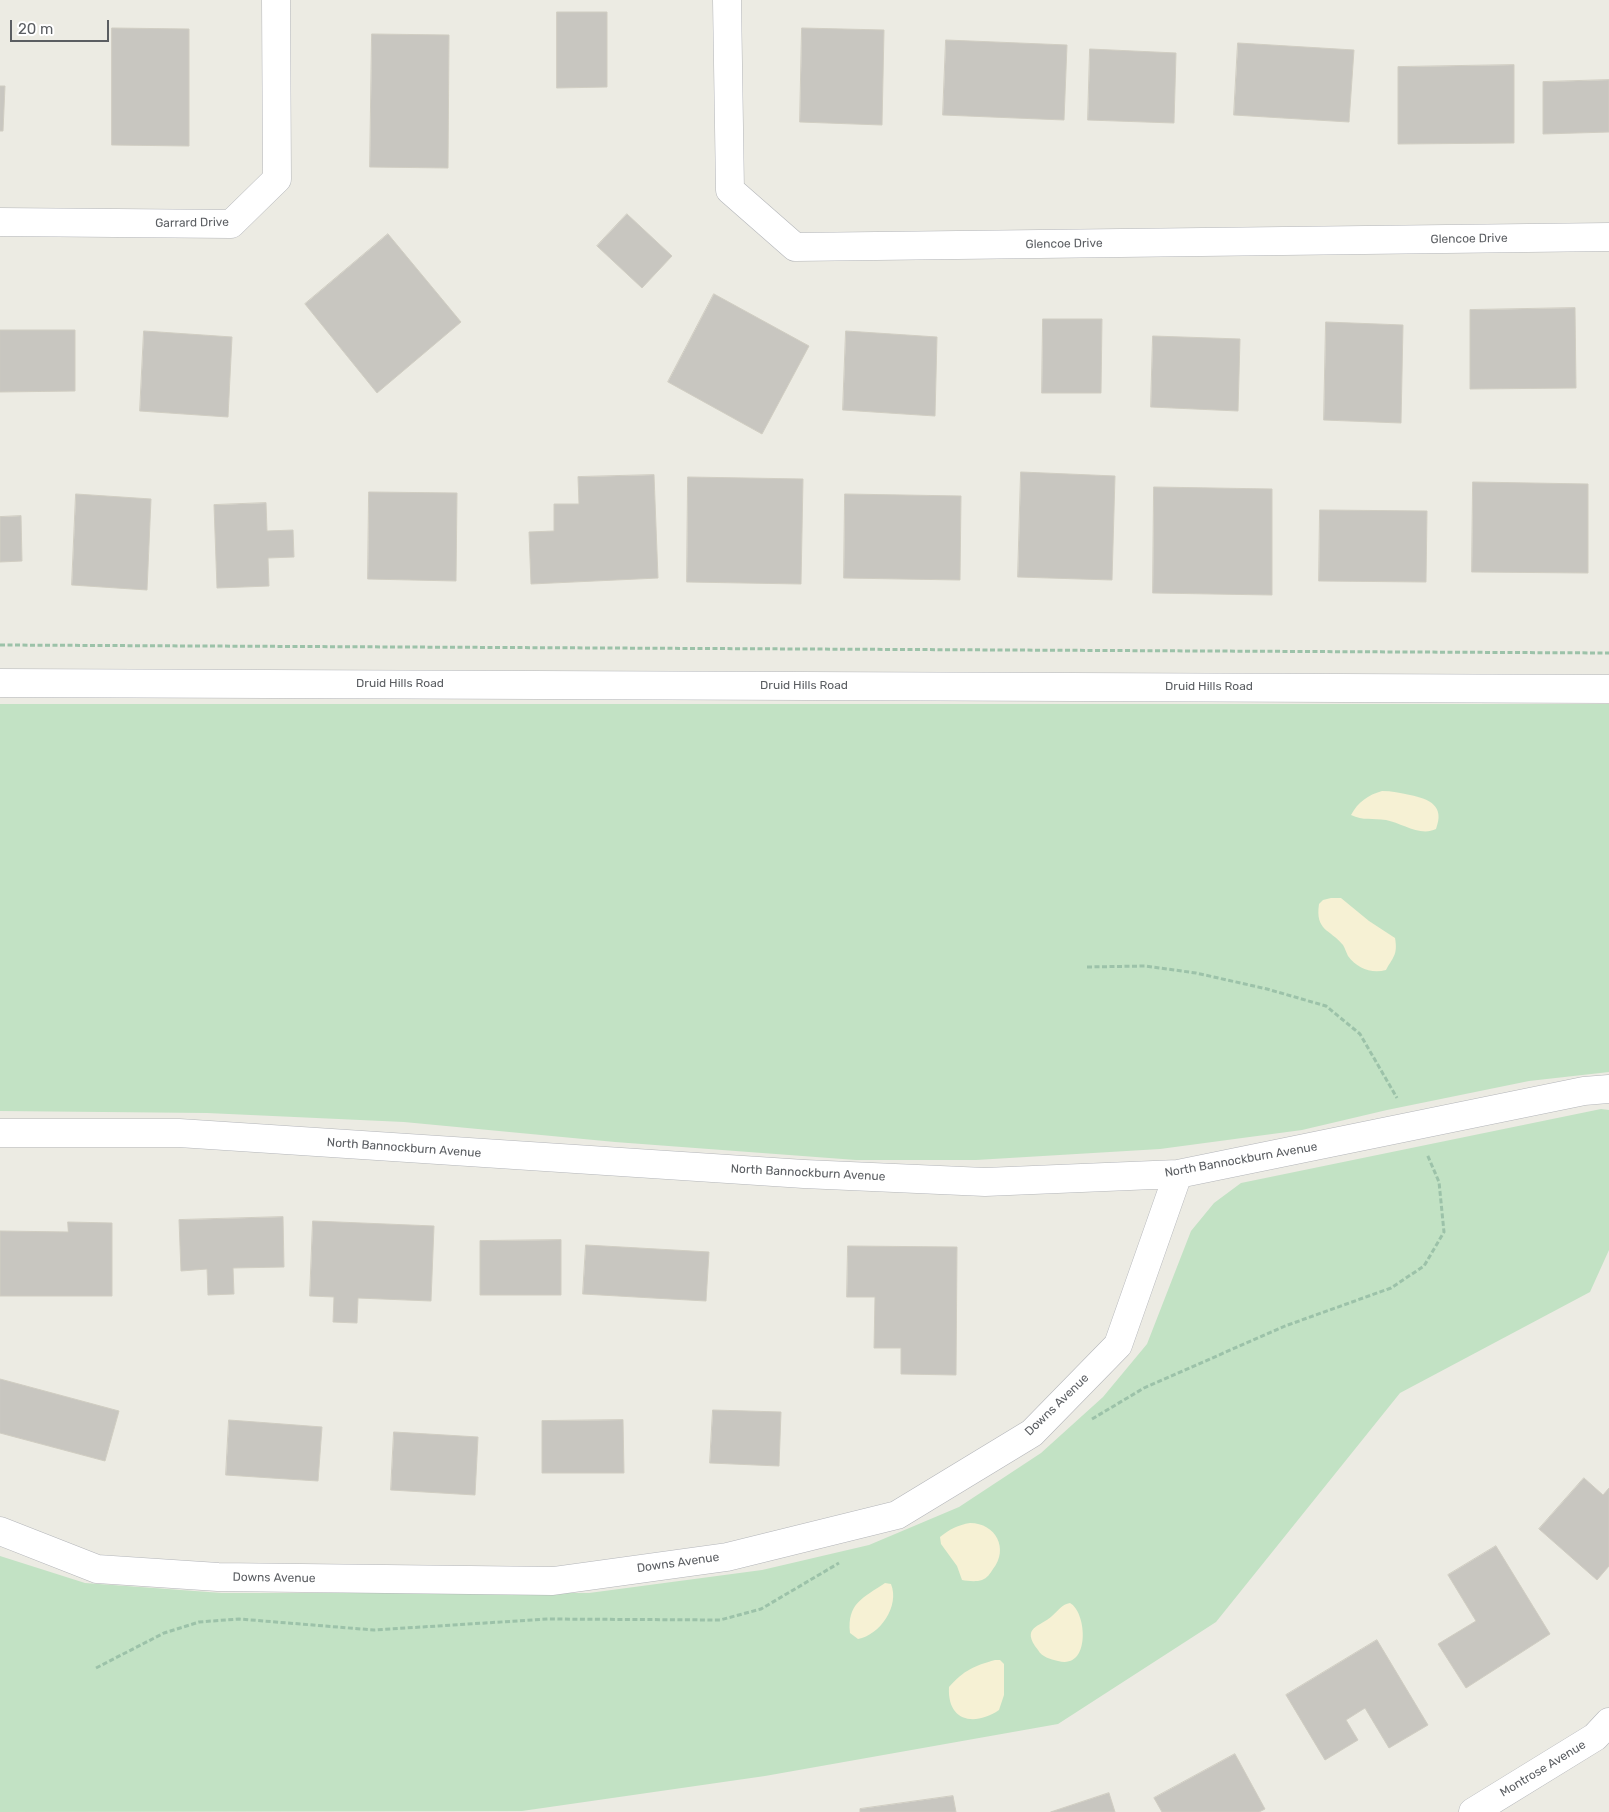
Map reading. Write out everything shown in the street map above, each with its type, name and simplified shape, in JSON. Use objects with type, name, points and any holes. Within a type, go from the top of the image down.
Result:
[{"type":"street","name":"Garrard Drive","points":[[0,222],[231,224],[277,179],[276,0]]},
{"type":"street","name":"Glencoe Drive","points":[[727,0],[730,190],[796,247],[1609,237]]},
{"type":"street","name":"Druid Hills Road","points":[[0,683],[1609,689]]},
{"type":"street","name":"North Bannockburn Avenue","points":[[0,1133],[179,1133],[804,1174],[985,1182],[1178,1174],[1584,1091],[1609,1089]]},
{"type":"street","name":"Downs Avenue","points":[[0,1531],[97,1569],[218,1577],[553,1581],[727,1557],[897,1516],[1032,1433],[1118,1344],[1178,1174]]},
{"type":"street","name":"Montrose Avenue","points":[[1473,1812],[1604,1738]]},
{"type":"path","points":[[0,645],[1609,652]]},
{"type":"path","points":[[1087,968],[1145,966],[1196,974],[1267,989],[1326,1006],[1360,1034],[1414,1126],[1439,1182],[1444,1232],[1424,1266],[1391,1288],[1285,1326],[1144,1388],[1091,1420]]},
{"type":"path","points":[[96,1668],[164,1633],[199,1622],[239,1618],[374,1630],[548,1618],[720,1620],[761,1609],[845,1559]]},
{"type":"green space","points":[[0,704],[1609,704],[1609,1072],[1529,1081],[1387,1110],[1302,1130],[1160,1149],[976,1160],[856,1160],[615,1142],[404,1122],[207,1113],[0,1111]]},
{"type":"green space","points":[[1601,1109],[1609,1110],[1609,1250],[1590,1292],[1400,1393],[1216,1622],[1058,1724],[765,1776],[522,1811],[0,1812],[0,1556],[85,1583],[222,1593],[589,1593],[762,1570],[869,1545],[959,1507],[1041,1453],[1103,1397],[1147,1344],[1191,1231],[1214,1203],[1241,1183]]},
{"type":"sand","points":[[1382,791],[1410,795],[1429,801],[1437,809],[1439,815],[1436,829],[1430,831],[1417,830],[1386,820],[1364,819],[1351,815],[1364,800]]},
{"type":"sand","points":[[1341,898],[1369,921],[1395,938],[1395,952],[1386,970],[1375,971],[1360,967],[1348,956],[1343,945],[1321,925],[1318,913],[1319,904],[1323,900]]},
{"type":"sand","points":[[970,1523],[987,1527],[993,1532],[1000,1546],[998,1561],[992,1571],[982,1580],[977,1581],[962,1580],[957,1566],[941,1544],[940,1537],[954,1528]]},
{"type":"sand","points":[[885,1583],[891,1584],[893,1593],[890,1610],[874,1632],[858,1639],[850,1633],[851,1615],[854,1608],[858,1602]]},
{"type":"sand","points":[[1070,1603],[1076,1608],[1080,1617],[1083,1639],[1081,1649],[1076,1657],[1069,1661],[1058,1661],[1049,1658],[1038,1650],[1031,1637],[1031,1632],[1062,1606]]},
{"type":"sand","points":[[1000,1660],[1004,1664],[1004,1695],[999,1710],[990,1715],[972,1719],[964,1718],[957,1714],[952,1707],[949,1687],[970,1669]]},
{"type":"building","points":[[557,12],[607,12],[607,87],[557,88]]},
{"type":"building","points":[[112,28],[189,29],[189,146],[112,145]]},
{"type":"building","points":[[802,28],[884,30],[882,125],[800,122]]},
{"type":"building","points":[[372,34],[449,35],[448,168],[370,167]]},
{"type":"building","points":[[946,40],[1067,45],[1064,120],[943,115]]},
{"type":"building","points":[[1238,43],[1354,50],[1349,122],[1234,115]]},
{"type":"building","points":[[1090,49],[1176,53],[1174,123],[1088,120]]},
{"type":"building","points":[[1514,65],[1514,143],[1398,144],[1398,67]]},
{"type":"building","points":[[1609,80],[1609,132],[1543,134],[1543,82]]},
{"type":"building","points":[[0,86],[5,86],[3,131],[0,131]]},
{"type":"building","points":[[627,214],[672,256],[642,288],[597,246]]},
{"type":"building","points":[[388,234],[461,322],[377,393],[305,304]]},
{"type":"building","points":[[714,294],[809,346],[762,434],[668,382]]},
{"type":"building","points":[[1575,308],[1576,388],[1470,389],[1470,310]]},
{"type":"building","points":[[1043,319],[1102,319],[1101,393],[1042,393]]},
{"type":"building","points":[[1326,322],[1403,325],[1401,423],[1324,420]]},
{"type":"building","points":[[0,330],[75,330],[75,391],[0,392]]},
{"type":"building","points":[[144,331],[232,337],[228,417],[140,411]]},
{"type":"building","points":[[846,331],[937,337],[935,416],[843,410]]},
{"type":"building","points":[[1153,336],[1240,339],[1238,411],[1151,407]]},
{"type":"building","points":[[1021,472],[1115,476],[1112,580],[1018,577]]},
{"type":"building","points":[[654,475],[658,578],[531,584],[529,532],[554,531],[554,504],[579,504],[578,477]]},
{"type":"building","points":[[688,477],[803,479],[801,584],[687,582]]},
{"type":"building","points":[[1473,482],[1588,484],[1588,573],[1472,572]]},
{"type":"building","points":[[1154,487],[1272,489],[1272,595],[1153,593]]},
{"type":"building","points":[[369,492],[457,493],[456,581],[368,579]]},
{"type":"building","points":[[76,494],[151,499],[147,590],[72,585]]},
{"type":"building","points":[[845,494],[961,496],[960,580],[844,578]]},
{"type":"building","points":[[266,503],[267,531],[293,530],[294,557],[268,558],[269,586],[217,588],[214,505]]},
{"type":"building","points":[[1320,510],[1427,511],[1426,582],[1319,581]]},
{"type":"building","points":[[21,516],[22,561],[0,562],[0,517]]},
{"type":"building","points":[[283,1217],[284,1267],[233,1268],[234,1294],[208,1295],[207,1269],[181,1271],[179,1220]]},
{"type":"building","points":[[313,1221],[434,1226],[431,1301],[358,1298],[357,1323],[333,1322],[334,1297],[310,1296]]},
{"type":"building","points":[[68,1222],[112,1223],[112,1296],[0,1296],[0,1231],[68,1232]]},
{"type":"building","points":[[561,1240],[561,1295],[480,1295],[480,1241]]},
{"type":"building","points":[[586,1245],[709,1252],[706,1301],[583,1294]]},
{"type":"building","points":[[848,1246],[957,1247],[956,1375],[901,1374],[901,1348],[874,1348],[875,1297],[847,1297]]},
{"type":"building","points":[[0,1379],[119,1411],[105,1461],[0,1433]]},
{"type":"building","points":[[713,1410],[781,1412],[779,1466],[710,1463]]},
{"type":"building","points":[[229,1420],[322,1427],[318,1481],[226,1475]]},
{"type":"building","points":[[623,1420],[624,1473],[542,1473],[542,1421]]},
{"type":"building","points":[[394,1432],[478,1437],[475,1495],[391,1490]]},
{"type":"building","points":[[1584,1478],[1603,1495],[1609,1488],[1609,1566],[1597,1580],[1539,1529]]},
{"type":"building","points":[[1496,1546],[1550,1634],[1466,1688],[1438,1644],[1476,1621],[1448,1575]]},
{"type":"building","points":[[1377,1640],[1428,1725],[1389,1748],[1365,1708],[1346,1720],[1358,1740],[1325,1760],[1286,1695]]},
{"type":"building","points":[[1235,1754],[1265,1809],[1259,1812],[1162,1812],[1154,1798]]},
{"type":"building","points":[[1109,1793],[1115,1812],[1051,1812]]},
{"type":"building","points":[[953,1796],[956,1812],[860,1812],[860,1809]]}]
